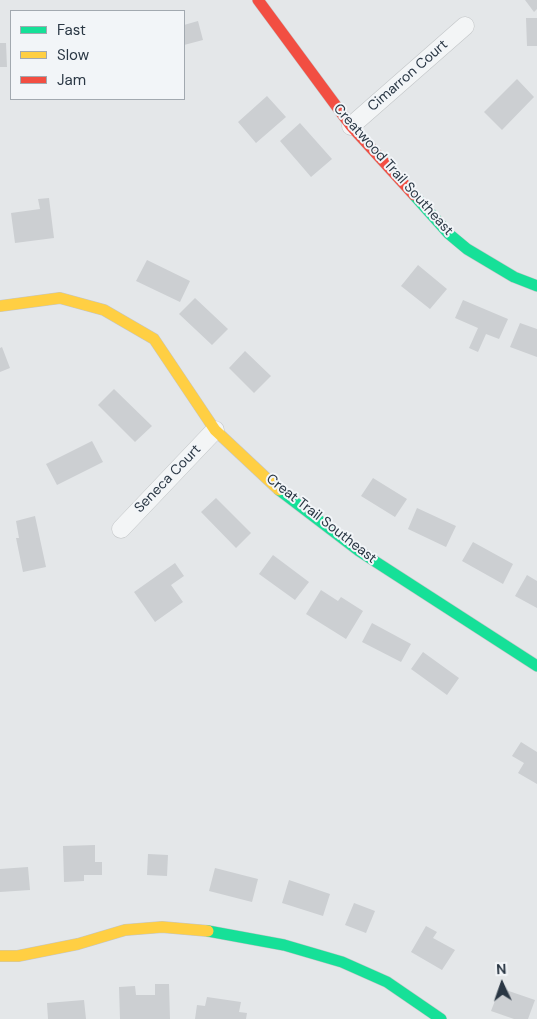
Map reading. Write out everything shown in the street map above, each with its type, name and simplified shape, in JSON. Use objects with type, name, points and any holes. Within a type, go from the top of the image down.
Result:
[{"type":"street","name":"Creatwood Trail Southeast","points":[[258,0],[351,126],[449,234],[487,262],[514,277],[537,286]]},
{"type":"street","name":"Cimarron Court","points":[[351,126],[465,26]]},
{"type":"street","name":"Creat Trail Southeast","points":[[0,306],[60,298],[104,310],[154,339],[215,430],[285,495],[359,551],[537,666]]},
{"type":"street","name":"Seneca Court","points":[[121,528],[215,430]]},
{"type":"street","points":[[0,956],[18,956],[78,944],[125,930],[162,928],[211,931],[284,945],[342,962],[388,982],[441,1019]]},
{"type":"building","points":[[525,0],[537,0],[537,9],[534,12]]},
{"type":"building","points":[[526,18],[537,18],[537,46],[527,46]]},
{"type":"building","points":[[198,21],[203,40],[185,45],[185,25]]},
{"type":"building","points":[[0,43],[6,43],[7,67],[0,67]]},
{"type":"building","points":[[517,79],[534,97],[502,130],[484,112]]},
{"type":"building","points":[[267,96],[286,117],[256,143],[238,122]]},
{"type":"building","points":[[300,123],[332,159],[311,177],[280,141]]},
{"type":"building","points":[[49,198],[54,238],[15,243],[11,213],[40,209],[38,199]]},
{"type":"building","points":[[147,260],[190,281],[180,302],[136,281]]},
{"type":"building","points":[[418,265],[447,289],[430,309],[401,286]]},
{"type":"building","points":[[195,298],[228,329],[212,345],[179,314]]},
{"type":"building","points":[[463,300],[508,319],[499,339],[486,334],[478,352],[469,348],[478,328],[455,318]]},
{"type":"building","points":[[520,323],[537,329],[537,357],[510,347]]},
{"type":"building","points":[[2,347],[10,368],[0,372],[0,348]]},
{"type":"building","points":[[245,351],[271,376],[254,393],[229,368]]},
{"type":"building","points":[[114,389],[152,426],[135,442],[98,405]]},
{"type":"building","points":[[92,441],[103,462],[57,485],[46,464]]},
{"type":"building","points":[[373,478],[407,499],[395,517],[361,496]]},
{"type":"building","points":[[216,498],[251,533],[236,548],[201,512]]},
{"type":"building","points":[[417,508],[456,526],[446,547],[408,529]]},
{"type":"building","points":[[35,516],[46,567],[23,572],[16,538],[19,538],[16,521]]},
{"type":"building","points":[[473,542],[513,564],[503,584],[462,561]]},
{"type":"building","points":[[273,555],[309,582],[295,600],[259,574]]},
{"type":"building","points":[[175,563],[184,576],[171,585],[183,602],[155,622],[134,592]]},
{"type":"building","points":[[527,575],[537,581],[537,608],[515,596]]},
{"type":"building","points":[[321,590],[338,601],[341,597],[363,611],[346,639],[306,614]]},
{"type":"building","points":[[372,623],[411,644],[401,662],[362,642]]},
{"type":"building","points":[[423,652],[459,678],[447,695],[411,669]]},
{"type":"building","points":[[521,742],[537,752],[537,784],[518,773],[524,763],[512,756]]},
{"type":"building","points":[[95,845],[95,862],[102,862],[102,875],[84,875],[84,881],[64,882],[63,846]]},
{"type":"building","points":[[148,854],[168,855],[167,876],[147,875]]},
{"type":"building","points":[[28,867],[30,890],[0,892],[0,869]]},
{"type":"building","points":[[215,868],[258,879],[252,902],[209,891]]},
{"type":"building","points":[[289,880],[330,894],[323,916],[282,903]]},
{"type":"building","points":[[354,903],[375,911],[366,933],[345,925]]},
{"type":"building","points":[[426,926],[437,932],[433,938],[455,950],[442,970],[411,952]]},
{"type":"building","points":[[155,984],[169,984],[170,1019],[120,1019],[119,987],[135,986],[136,995],[155,995]]},
{"type":"building","points":[[500,988],[535,1000],[528,1019],[514,1019],[491,1011]]},
{"type":"building","points":[[207,997],[241,1002],[239,1012],[247,1013],[246,1019],[195,1019],[197,1005],[205,1006]]},
{"type":"building","points":[[84,1000],[86,1019],[48,1019],[47,1003]]},
{"type":"traffic: fast","points":[[414,195],[449,234],[467,249],[514,277],[537,286]]},
{"type":"traffic: fast","points":[[279,490],[359,551],[537,666]]},
{"type":"traffic: fast","points":[[208,931],[284,945],[342,962],[387,982],[441,1019]]},
{"type":"traffic: slow","points":[[0,306],[60,298],[104,310],[154,339],[215,430],[279,490]]},
{"type":"traffic: slow","points":[[0,956],[18,956],[78,944],[125,930],[162,927],[208,931]]},
{"type":"traffic: jam","points":[[258,0],[351,126],[414,195]]}]
